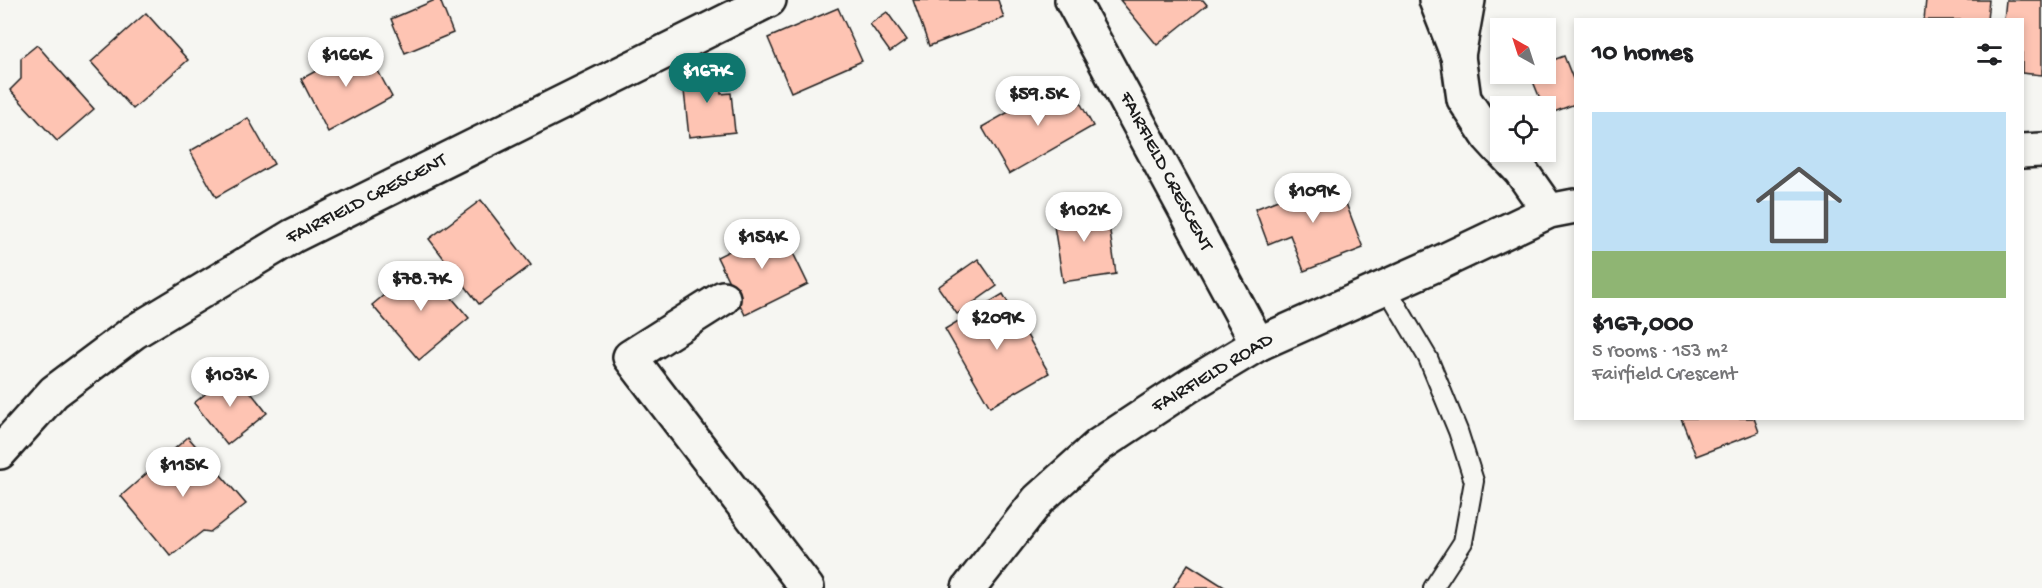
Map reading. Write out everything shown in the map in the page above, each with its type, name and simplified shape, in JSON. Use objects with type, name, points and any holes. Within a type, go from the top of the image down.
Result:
[{"type":"street","name":"FAIRFIELD CRESCENT","points":[[0,452],[54,392],[125,339],[293,236],[769,0]]},
{"type":"street","name":"FAIRFIELD CRESCENT","points":[[1072,0],[1258,344]]},
{"type":"street","points":[[1436,0],[1458,56],[1464,99],[1490,138]]},
{"type":"street","points":[[1458,56],[1468,0]]},
{"type":"street","points":[[2024,151],[2042,150]]},
{"type":"street","points":[[1512,162],[1562,208]]},
{"type":"street","name":"FAIRFIELD ROAD","points":[[969,588],[1038,500],[1099,445],[1190,385],[1258,344],[1562,208]]},
{"type":"street","points":[[723,298],[630,357],[807,588]]},
{"type":"lane","points":[[1386,287],[1428,358],[1458,431],[1474,481],[1462,542],[1433,588]]},
{"type":"building","points":[[435,0],[440,0],[453,33],[405,53],[391,19]]},
{"type":"building","points":[[913,0],[998,0],[1004,18],[929,46]]},
{"type":"building","points":[[1120,0],[1203,0],[1207,5],[1157,45]]},
{"type":"building","points":[[1926,0],[1989,0],[1987,18],[1924,18]]},
{"type":"building","points":[[2006,0],[2042,0],[2042,75],[2024,73],[2024,18],[2004,18]]},
{"type":"building","points":[[838,8],[862,61],[791,92],[768,38]]},
{"type":"building","points":[[887,12],[907,40],[890,52],[870,24]]},
{"type":"building","points":[[146,13],[188,60],[133,109],[91,62]]},
{"type":"building","points":[[37,45],[94,109],[57,141],[10,90],[21,79],[21,58]]},
{"type":"building","points":[[364,45],[392,97],[328,132],[301,79]]},
{"type":"building","points":[[1564,56],[1574,81],[1574,104],[1556,111],[1556,96],[1539,96],[1534,84],[1556,84],[1556,59]]},
{"type":"building","points":[[718,68],[721,94],[731,93],[735,132],[689,137],[682,72]]},
{"type":"building","points":[[1067,79],[1093,126],[1009,174],[982,127]]},
{"type":"building","points":[[248,118],[274,164],[216,197],[190,151]]},
{"type":"building","points":[[1336,177],[1363,248],[1304,271],[1290,235],[1268,244],[1255,209]]},
{"type":"building","points":[[481,200],[531,265],[479,304],[429,239]]},
{"type":"building","points":[[1106,204],[1116,274],[1063,282],[1052,213]]},
{"type":"building","points":[[780,226],[808,284],[745,315],[717,257]]},
{"type":"building","points":[[978,259],[997,286],[957,314],[938,287]]},
{"type":"building","points":[[422,263],[469,318],[419,360],[372,305]]},
{"type":"building","points":[[1003,294],[1049,373],[990,407],[945,329]]},
{"type":"building","points":[[234,371],[267,413],[227,445],[194,403]]},
{"type":"building","points":[[1682,420],[1755,420],[1759,432],[1696,456]]},
{"type":"building","points":[[188,437],[246,504],[210,532],[203,531],[171,556],[121,496]]},
{"type":"building","points":[[1188,564],[1226,588],[1173,588]]}]
